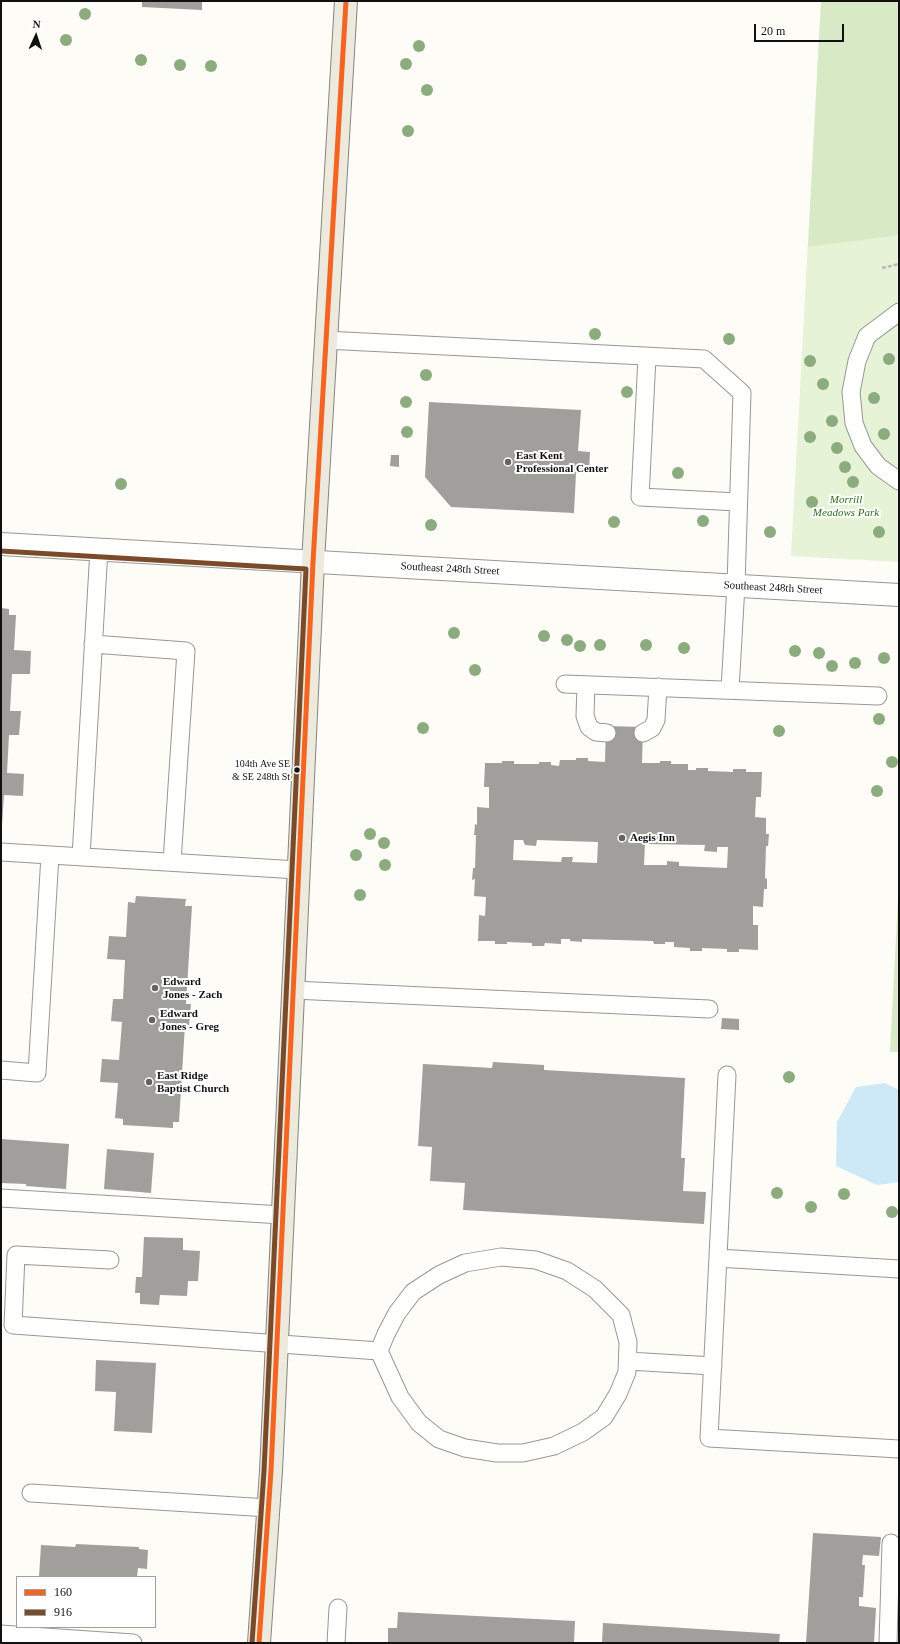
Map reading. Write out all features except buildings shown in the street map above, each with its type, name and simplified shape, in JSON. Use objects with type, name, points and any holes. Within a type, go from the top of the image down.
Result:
[{"type":"main road","points":[[259,1643],[277,1345],[313,562],[346,1]]},
{"type":"street","name":"Southeast 248th Street","points":[[1,544],[899,595]]},
{"type":"lane","points":[[899,312],[867,336],[858,361],[851,392],[854,423],[863,446],[878,466],[899,481]]},
{"type":"lane","points":[[325,340],[704,359],[742,393],[736,585],[730,690]]},
{"type":"lane","points":[[647,357],[640,496],[738,502]]},
{"type":"lane","points":[[81,857],[98,549]]},
{"type":"lane","points":[[93,644],[186,651],[172,862]]},
{"type":"lane","points":[[565,684],[878,696]]},
{"type":"lane","points":[[586,685],[585,716],[589,727],[596,732],[607,733]]},
{"type":"lane","points":[[643,733],[652,728],[656,720],[658,687]]},
{"type":"lane","points":[[1,852],[298,870]]},
{"type":"lane","points":[[1,1070],[36,1073],[50,856]]},
{"type":"lane","points":[[293,990],[709,1009]]},
{"type":"lane","points":[[727,1075],[709,1438],[899,1449]]},
{"type":"lane","points":[[1,1198],[282,1215]]},
{"type":"lane","points":[[110,1260],[16,1255],[12,1325],[277,1345],[379,1351]]},
{"type":"lane","points":[[501,1257],[536,1260],[567,1271],[596,1289],[620,1315],[628,1342],[628,1361],[627,1372],[618,1394],[604,1418],[583,1432],[554,1446],[523,1453],[497,1453],[465,1448],[439,1439],[419,1423],[400,1397],[379,1351],[397,1313],[413,1292],[439,1275],[465,1263],[501,1257]]},
{"type":"lane","points":[[718,1258],[899,1269]]},
{"type":"lane","points":[[628,1361],[713,1366]]},
{"type":"lane","points":[[31,1493],[268,1508]]},
{"type":"lane","points":[[889,1643],[891,1543]]},
{"type":"lane","points":[[336,1643],[338,1608]]},
{"type":"lane","points":[[889,1643],[899,1629]]},
{"type":"lane","points":[[1,1634],[133,1643]]},
{"type":"path","points":[[882,268],[899,264]]},
{"type":"green space","name":"Morrill Meadows Park","points":[[821,1],[899,1],[899,562],[791,556]]},
{"type":"green space","points":[[821,1],[899,1],[899,235],[808,247]]},
{"type":"green space","points":[[899,878],[899,1052],[890,1052]]},
{"type":"water","points":[[885,1083],[899,1090],[899,1182],[877,1185],[836,1166],[837,1122],[856,1087]]},
{"type":"transit line","name":"160","points":[[259,1643],[271,1471],[313,562],[346,1]]},
{"type":"transit line","name":"916","points":[[1,551],[306,569],[264,1471],[252,1643]]},
{"type":"place","name":"East Kent Professional Center","points":[[508,462]]},
{"type":"place","name":"104th Ave SE & SE 248th St","points":[[297,770]]},
{"type":"place","name":"Aegis Inn","points":[[622,838]]},
{"type":"place","name":"Edward Jones - Zach","points":[[155,988]]},
{"type":"place","name":"Edward Jones - Greg","points":[[152,1020]]},
{"type":"place","name":"East Ridge Baptist Church","points":[[149,1082]]}]
